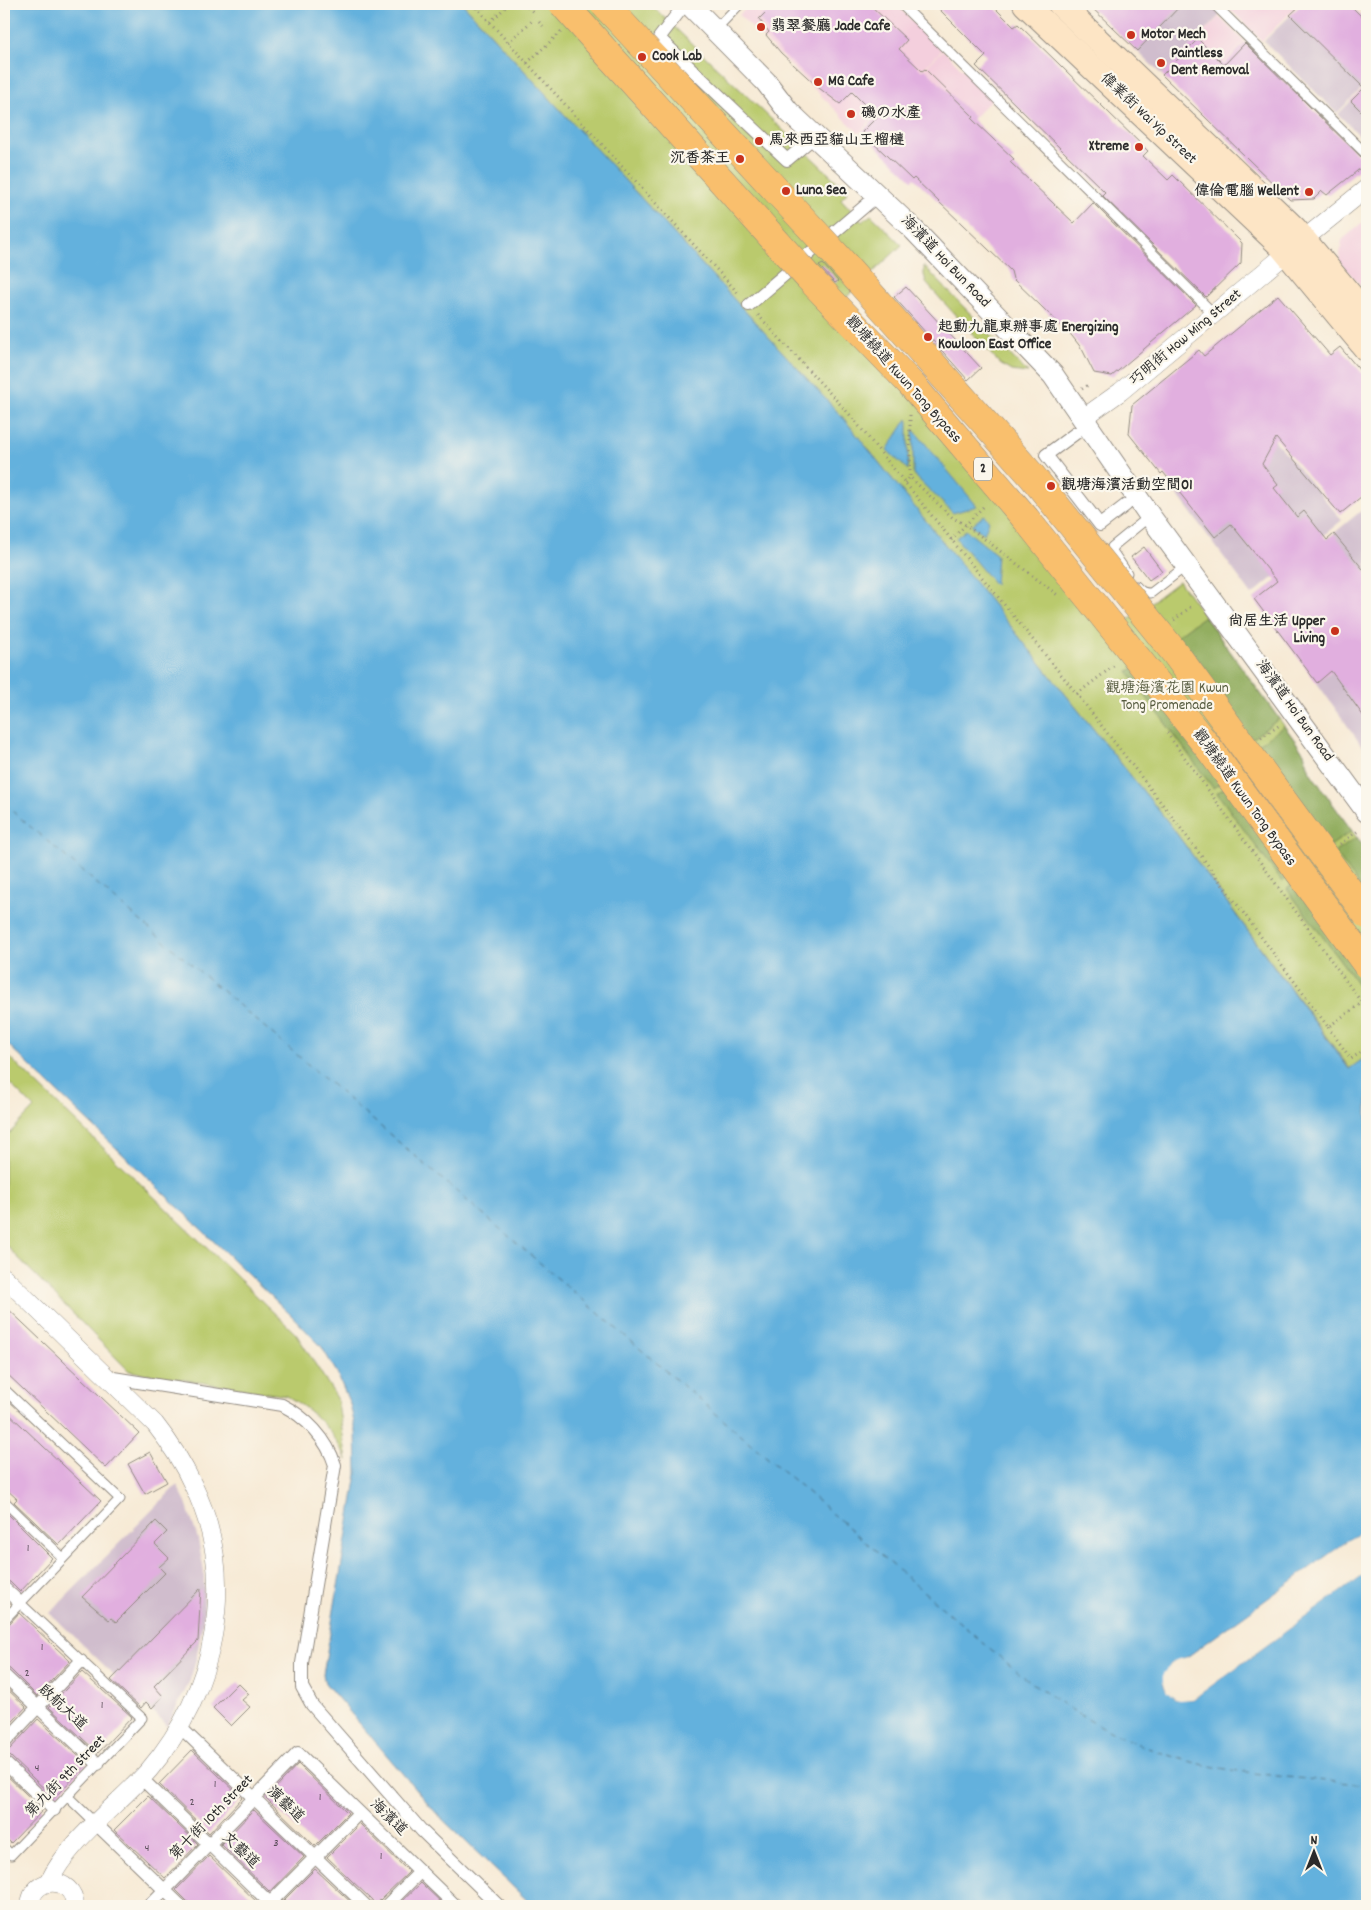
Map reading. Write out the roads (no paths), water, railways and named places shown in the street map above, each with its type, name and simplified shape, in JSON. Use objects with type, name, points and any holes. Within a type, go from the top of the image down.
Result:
[{"type":"highway","name":"觀塘繞道 Kwun Tong Bypass","points":[[563,4],[808,277],[911,384],[1026,519],[1208,747],[1367,965]]},
{"type":"highway","name":"觀塘繞道 Kwun Tong Bypass","points":[[604,4],[842,262],[1032,476],[1175,653],[1367,915]]},
{"type":"main road","name":"偉業街 Wai Yip Street","points":[[1025,4],[1266,230],[1295,246],[1367,350]]},
{"type":"main road","name":"偉業街 Wai Yip Street","points":[[1060,4],[1295,246],[1367,315]]},
{"type":"street","name":"海濱道 Hoi Bun Road","points":[[687,4],[766,82],[788,111],[878,195],[999,317],[1053,375],[1079,426],[1150,516],[1367,812]]},
{"type":"street","points":[[687,4],[659,38],[787,160],[814,137]]},
{"type":"street","name":"巧明街 How Ming Street","points":[[1079,426],[1367,188]]},
{"type":"street","points":[[749,306],[878,195]]},
{"type":"street","points":[[1079,426],[1046,455],[1100,525],[1126,505]]},
{"type":"street","points":[[4,1277],[155,1424],[170,1443],[194,1486],[210,1532],[217,1582],[217,1608],[214,1633],[201,1684],[180,1727],[164,1752],[64,1858],[49,1882],[36,1890],[32,1896],[30,1906]]},
{"type":"street","points":[[107,1377],[282,1405],[303,1419],[324,1442],[331,1453],[335,1465],[302,1663],[302,1687],[312,1705],[422,1831],[499,1906]]},
{"type":"street","points":[[4,1588],[20,1603]]},
{"type":"street","points":[[4,1743],[81,1661]]},
{"type":"street","name":"啟航大道","points":[[4,1675],[98,1764]]},
{"type":"street","name":"演藝道","points":[[180,1727],[366,1906]]},
{"type":"street","name":"第十街 10th Street","points":[[149,1906],[298,1753]]},
{"type":"street","name":"海濱道","points":[[298,1753],[456,1906]]},
{"type":"street","points":[[4,1762],[54,1810]]},
{"type":"street","name":"文藝道","points":[[141,1778],[270,1905]]},
{"type":"street","points":[[270,1905],[359,1813]]},
{"type":"street","points":[[96,1824],[181,1906]]},
{"type":"street","points":[[386,1906],[420,1872]]},
{"type":"street","points":[[49,1882],[62,1884],[67,1887],[74,1897],[75,1906]]},
{"type":"lane","points":[[714,30],[740,4]]},
{"type":"lane","points":[[901,4],[1214,314]]},
{"type":"lane","points":[[1214,4],[1367,155]]},
{"type":"lane","points":[[1150,516],[1112,548],[1112,551],[1140,591],[1151,593],[1187,566]]},
{"type":"lane","points":[[4,1389],[120,1499],[4,1620]]},
{"type":"lane","points":[[4,1501],[64,1558]]},
{"type":"lane","points":[[20,1603],[81,1661]]},
{"type":"lane","name":"第九街 9th Street","points":[[4,1848],[11,1854],[142,1718],[81,1661]]},
{"type":"lane","points":[[67,1796],[96,1824]]},
{"type":"water","points":[[4,4],[463,4],[844,419],[1168,822],[1349,1069],[1367,1056],[1367,1527],[1187,1657],[1171,1663],[1164,1678],[1164,1686],[1175,1699],[1193,1699],[1367,1572],[1367,1906],[533,1906],[437,1814],[325,1683],[323,1675],[357,1474],[356,1431],[350,1404],[336,1371],[321,1346],[292,1316],[4,1041]]},
{"type":"water","points":[[907,419],[908,421],[908,470],[887,450]]},
{"type":"water","points":[[913,429],[977,506],[953,513],[913,474]]},
{"type":"water","points":[[984,515],[989,521],[984,534],[972,525]]},
{"type":"water","points":[[966,530],[997,555],[995,585],[956,538]]},
{"type":"place","name":"翡翠餐廳 Jade Cafe","points":[[761,27]]},
{"type":"place","name":"Motor Mech","points":[[1131,35]]},
{"type":"place","name":"Cook Lab","points":[[642,57]]},
{"type":"place","name":"Paintless Dent Removal","points":[[1161,63]]},
{"type":"place","name":"MG Cafe","points":[[818,82]]},
{"type":"place","name":"磯の水產","points":[[851,114]]},
{"type":"place","name":"馬來西亞貓山王榴槤","points":[[759,141]]},
{"type":"place","name":"Xtreme","points":[[1139,147]]},
{"type":"place","name":"沉香茶王","points":[[740,159]]},
{"type":"place","name":"Luna Sea","points":[[786,191]]},
{"type":"place","name":"偉倫電腦 Wellent","points":[[1309,192]]},
{"type":"place","name":"起動九龍東辦事處 Energizing Kowloon East Office","points":[[928,337]]},
{"type":"place","name":"觀塘海濱活動空間01","points":[[1051,486]]},
{"type":"place","name":"尚居生活 Upper Living","points":[[1335,631]]},
{"type":"park label","name":"觀塘海濱花園 Kwun Tong Promenade","points":[[1167,698]]}]
